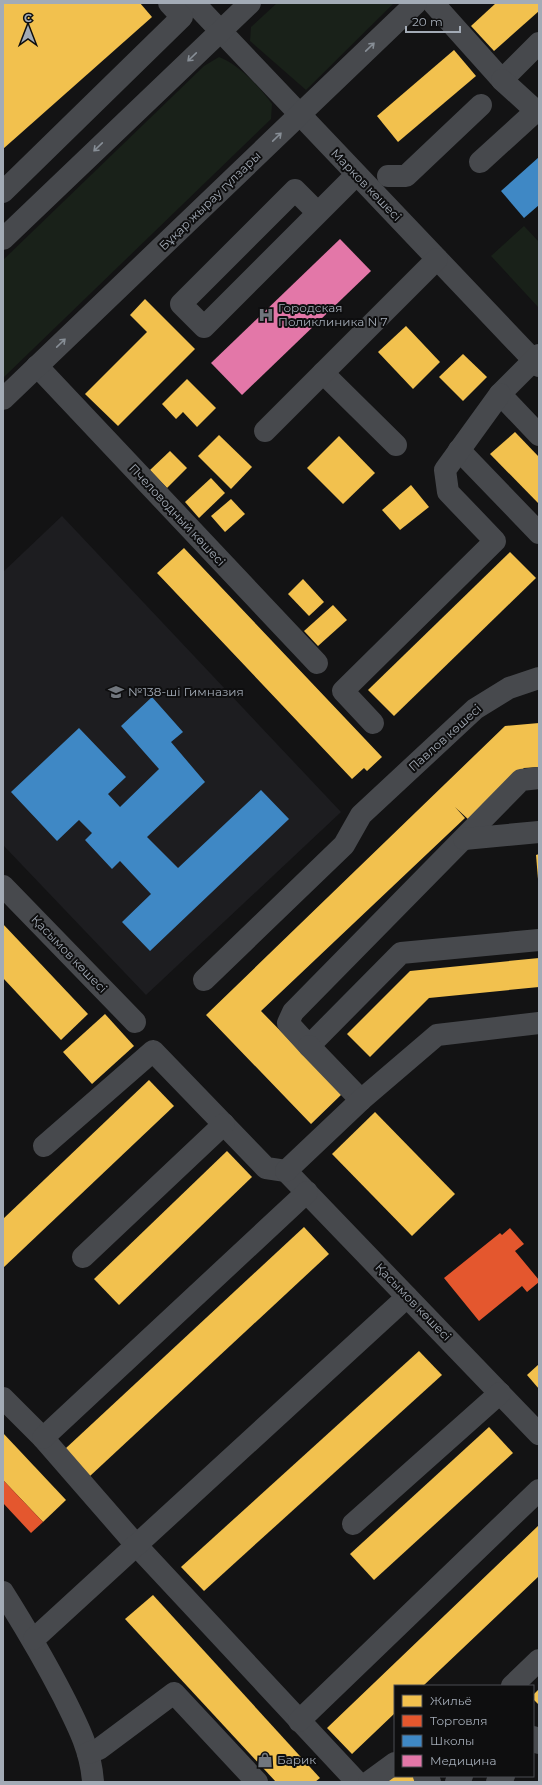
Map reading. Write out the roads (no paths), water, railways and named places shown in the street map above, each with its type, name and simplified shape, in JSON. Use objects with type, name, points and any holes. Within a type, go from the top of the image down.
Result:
[{"type":"street","points":[[3,192],[182,18],[169,3]]},
{"type":"street","name":"Марков көшесі","points":[[194,3],[437,259],[537,360]]},
{"type":"street","points":[[3,239],[220,30],[250,3]]},
{"type":"street","name":"Бұқар жырау гүлзары","points":[[3,399],[416,3]]},
{"type":"street","points":[[433,3],[502,80],[536,111],[480,162]]},
{"type":"street","points":[[502,80],[539,43]]},
{"type":"street","points":[[388,176],[406,176],[481,105]]},
{"type":"street","points":[[372,191],[459,108]]},
{"type":"street","points":[[33,163],[56,188]]},
{"type":"street","points":[[318,213],[295,190],[181,304],[204,327],[318,213],[356,174]]},
{"type":"street","points":[[265,431],[437,259]]},
{"type":"street","points":[[373,723],[343,691],[496,541],[448,492],[445,470],[500,394],[537,360]]},
{"type":"street","name":"Пчеловодный көшесі","points":[[37,366],[317,663]]},
{"type":"street","points":[[323,373],[396,445]]},
{"type":"street","points":[[500,394],[539,435]]},
{"type":"street","points":[[459,450],[539,533]]},
{"type":"street","name":"Павлов көшесі","points":[[204,980],[344,845],[361,815],[475,709],[509,688],[539,678]]},
{"type":"street","points":[[361,1100],[288,1023],[293,1012],[521,780],[539,778]]},
{"type":"street","points":[[464,839],[539,832]]},
{"type":"street","name":"Қасымов көшесі","points":[[3,886],[135,1022]]},
{"type":"street","points":[[309,1046],[401,954],[539,940]]},
{"type":"street","points":[[44,1146],[153,1051],[266,1168],[286,1171],[361,1100],[437,1034],[539,1023]]},
{"type":"street","points":[[83,1257],[224,1124]]},
{"type":"street","name":"Қасымов көшесі","points":[[286,1171],[539,1434]]},
{"type":"street","points":[[43,1438],[307,1192]]},
{"type":"street","points":[[34,1639],[138,1546],[408,1297]]},
{"type":"street","points":[[353,1524],[500,1393]]},
{"type":"street","points":[[3,1398],[43,1438],[138,1546],[357,1782]]},
{"type":"street","points":[[299,1720],[539,1490]]},
{"type":"street","points":[[3,1592],[34,1639],[83,1735],[93,1782]]},
{"type":"street","points":[[513,1685],[539,1660]]},
{"type":"street","points":[[88,1753],[99,1749],[174,1693],[257,1782]]},
{"type":"street","points":[[369,1782],[394,1764]]},
{"type":"place","name":"Городская Поликлиника N 7","points":[[266,315]]},
{"type":"place","name":"№138-ші Гимназия","points":[[116,692]]},
{"type":"place","name":"Барик","points":[[265,1760]]}]
